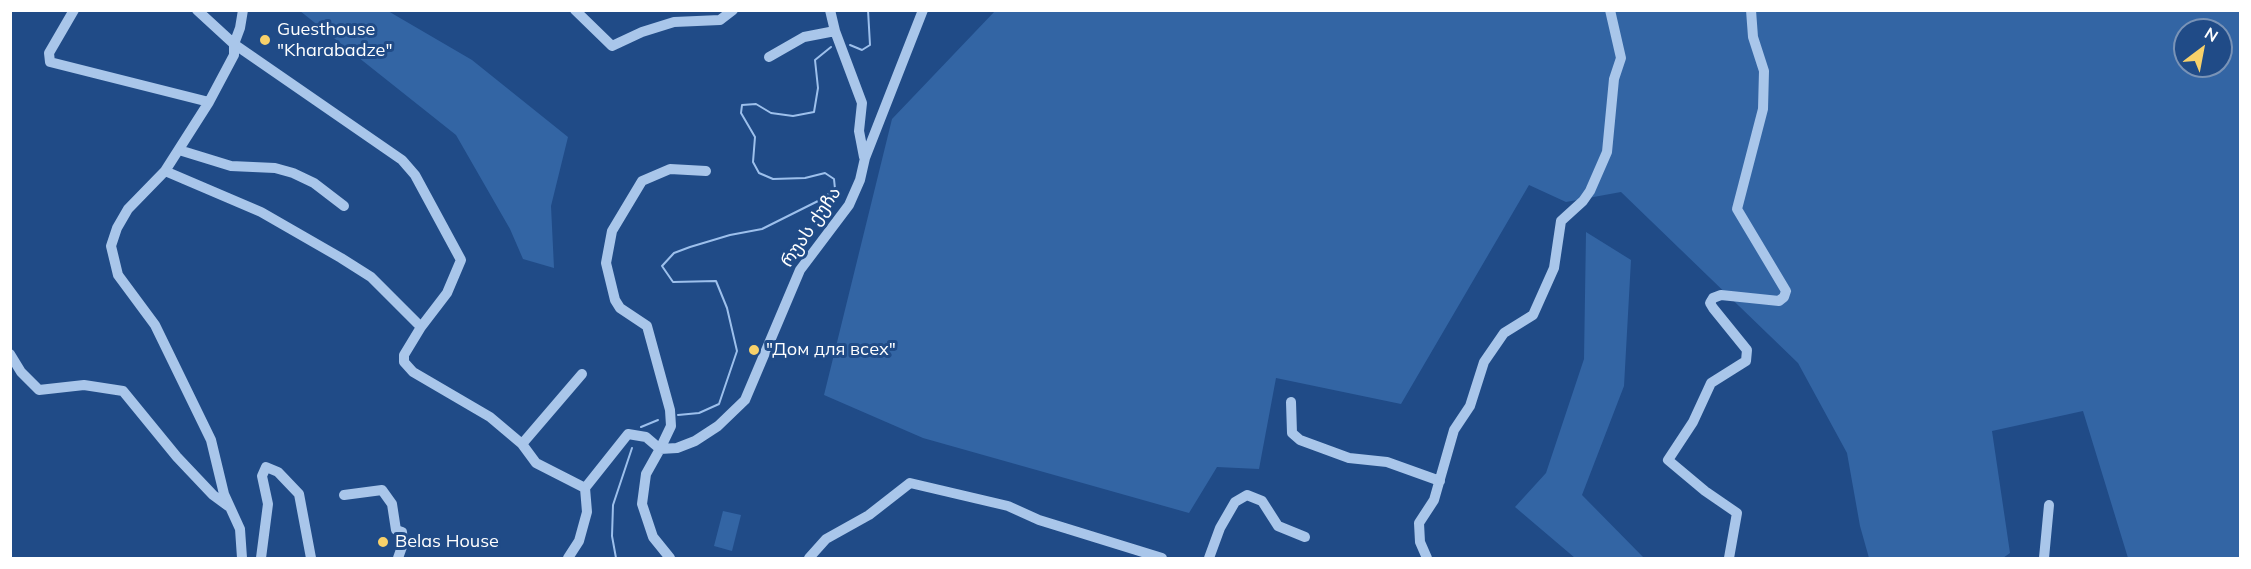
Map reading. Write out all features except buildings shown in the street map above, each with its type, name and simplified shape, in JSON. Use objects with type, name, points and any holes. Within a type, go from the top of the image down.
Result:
[{"type":"street","points":[[74,10],[49,53],[50,62],[209,102]]},
{"type":"street","points":[[197,10],[234,44],[402,160],[415,175],[461,260],[447,293],[404,355],[404,362],[413,372],[490,417],[522,444],[537,463],[585,488]]},
{"type":"street","points":[[242,558],[240,529],[230,507],[211,441],[154,325],[117,275],[111,246],[128,209],[165,171],[209,102],[234,55],[234,44],[243,10]]},
{"type":"street","points":[[575,10],[612,45],[674,22],[720,20],[733,10]]},
{"type":"street","points":[[830,10],[835,31],[862,103],[859,131],[865,158]]},
{"type":"street","name":"რუას ქუჩა","points":[[660,449],[677,448],[695,441],[718,426],[745,400],[800,270],[849,205],[923,10]]},
{"type":"street","points":[[1427,558],[1420,542],[1419,523],[1434,500],[1454,430],[1470,406],[1484,362],[1504,333],[1533,315],[1554,268],[1560,221],[1583,201],[1590,191],[1607,152],[1614,80],[1621,58],[1610,10]]},
{"type":"street","points":[[1729,558],[1737,513],[1671,465],[1668,460],[1694,422],[1711,383],[1746,361],[1747,351],[1713,308],[1710,303],[1713,298],[1721,295],[1779,301],[1784,297],[1786,291],[1737,209],[1763,109],[1764,71],[1753,37],[1750,10]]},
{"type":"street","points":[[769,57],[804,37],[835,31]]},
{"type":"street","points":[[179,150],[231,166],[275,168],[293,173],[314,183],[344,206]]},
{"type":"street","points":[[670,558],[653,537],[642,504],[646,474],[671,426],[670,410],[646,326],[620,308],[615,300],[606,263],[612,231],[642,181],[670,169],[706,171]]},
{"type":"street","points":[[165,171],[261,212],[341,258],[371,277],[422,327]]},
{"type":"street","points":[[10,354],[21,372],[39,390],[84,385],[123,391],[177,457],[213,495],[230,507]]},
{"type":"street","points":[[522,444],[582,374]]},
{"type":"street","points":[[1291,402],[1292,433],[1300,440],[1348,458],[1387,462],[1440,481]]},
{"type":"street","points":[[568,558],[579,541],[587,512],[585,488],[628,434],[646,437],[660,449]]},
{"type":"street","points":[[261,558],[268,504],[262,476],[266,467],[278,472],[299,494],[311,558]]},
{"type":"street","points":[[808,558],[826,539],[869,515],[910,483],[1008,506],[1061,528],[1162,558]]},
{"type":"street","points":[[344,495],[382,490],[392,504],[396,530],[402,532],[404,544],[398,558]]},
{"type":"street","points":[[1209,558],[1220,528],[1235,502],[1247,495],[1262,501],[1278,526],[1305,537]]},
{"type":"street","points":[[2044,558],[2049,506]]},
{"type":"shaded area","points":[[300,11],[388,11],[472,60],[568,137],[551,206],[554,268],[523,259],[510,229],[456,135]]},
{"type":"shaded area","points":[[995,11],[2240,11],[2240,558],[2128,558],[2083,411],[1992,431],[2010,553],[2003,558],[1869,558],[1860,526],[1847,453],[1798,363],[1621,192],[1566,202],[1529,185],[1401,404],[1276,378],[1259,469],[1217,467],[1189,513],[923,438],[824,395],[892,119]]},
{"type":"shaded area","points":[[1586,232],[1631,260],[1624,386],[1582,495],[1644,558],[1575,558],[1515,507],[1546,473],[1584,359]]},
{"type":"shaded area","points":[[723,511],[741,515],[732,551],[714,546]]},
{"type":"waterway","points":[[850,45],[862,50],[870,45],[868,10]]},
{"type":"waterway","points":[[678,415],[699,413],[719,404],[737,351],[727,308],[716,281],[673,282],[662,266],[674,253],[730,235],[762,229],[822,199],[835,189],[834,179],[825,173],[805,178],[773,179],[759,173],[753,162],[755,137],[741,113],[742,105],[756,104],[771,113],[793,116],[814,112],[818,88],[815,60],[831,47]]},
{"type":"waterway","points":[[641,427],[658,420]]},
{"type":"waterway","points":[[616,558],[612,536],[613,505],[632,448]]},
{"type":"place","name":"Guesthouse \"Kharabadze\"","points":[[265,40]]},
{"type":"place","name":"\"Дом для всех\"","points":[[754,350]]},
{"type":"place","name":"Belas House","points":[[383,542]]}]
